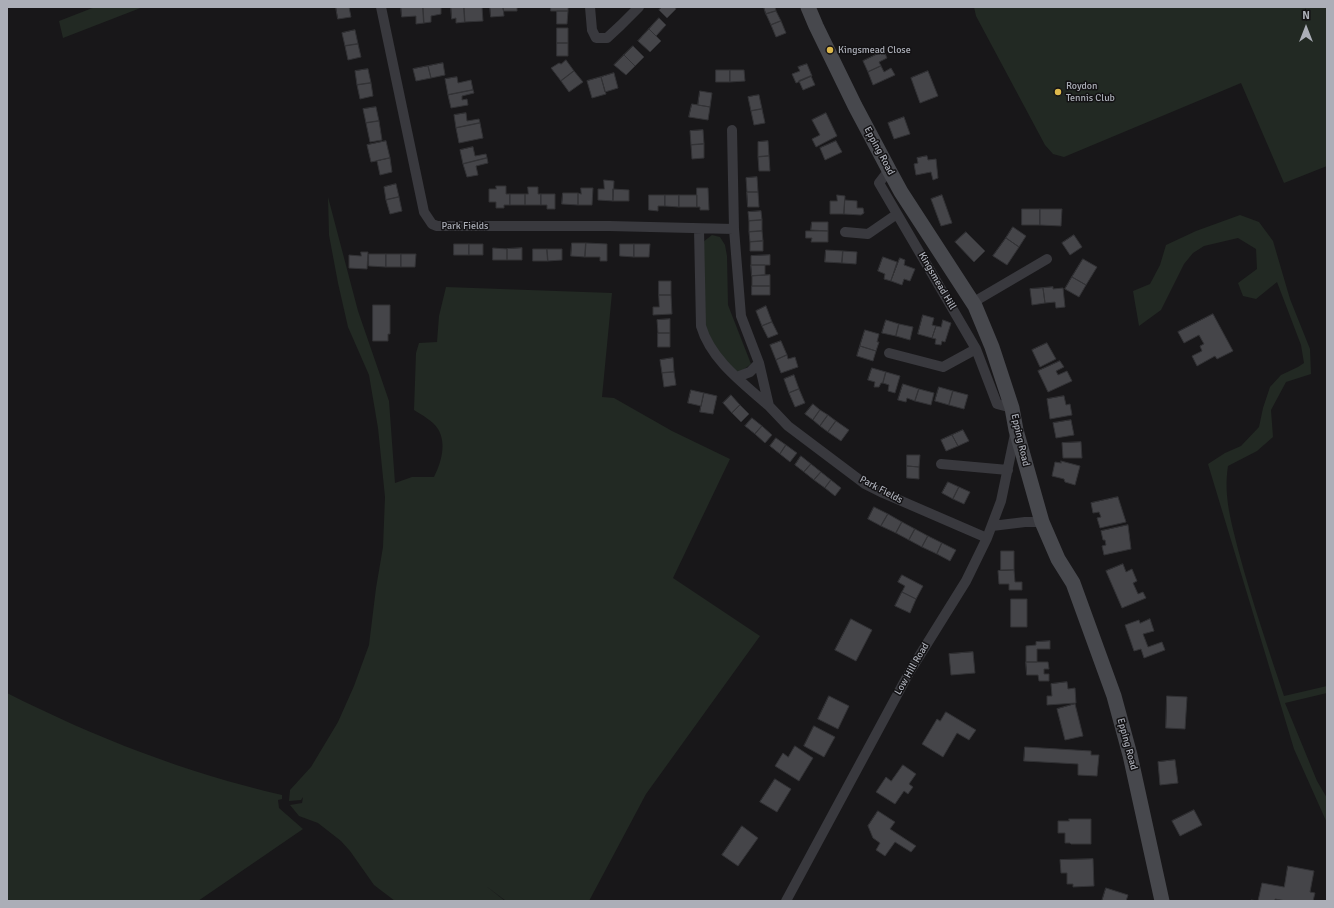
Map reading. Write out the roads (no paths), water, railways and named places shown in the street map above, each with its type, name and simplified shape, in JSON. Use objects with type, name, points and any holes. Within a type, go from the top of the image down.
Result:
[{"type":"main road","name":"Epping Road","points":[[808,7],[855,106],[889,170],[901,192],[972,303],[992,347],[1012,408],[1016,430],[1042,522],[1058,559],[1072,583],[1114,696],[1130,755],[1162,901]]},
{"type":"street","name":"Park Fields","points":[[381,7],[424,212],[432,224],[437,226],[609,226],[734,229]]},
{"type":"street","points":[[590,7],[592,30],[596,38],[607,38],[639,7]]},
{"type":"street","points":[[732,130],[734,229],[741,316],[759,363],[769,406]]},
{"type":"street","name":"Kingsmead Hill","points":[[889,170],[879,183],[976,349],[997,404],[1012,408]]},
{"type":"street","points":[[845,232],[868,234],[897,214]]},
{"type":"street","name":"Park Fields","points":[[698,229],[701,326],[705,339],[713,352],[737,378],[769,406],[788,426],[865,484],[987,538]]},
{"type":"street","points":[[972,303],[1047,259]]},
{"type":"street","points":[[889,353],[943,367],[976,349]]},
{"type":"street","points":[[737,378],[750,372],[759,363]]},
{"type":"street","name":"Low Hill Road","points":[[786,901],[910,671],[966,581],[987,538],[1001,501],[1016,430]]},
{"type":"street","points":[[941,464],[1008,470]]},
{"type":"street","points":[[992,526],[1042,522]]},
{"type":"place","name":"Kingsmead Close","points":[[830,50]]},
{"type":"place","name":"Roydon Tennis Club","points":[[1058,92]]}]
